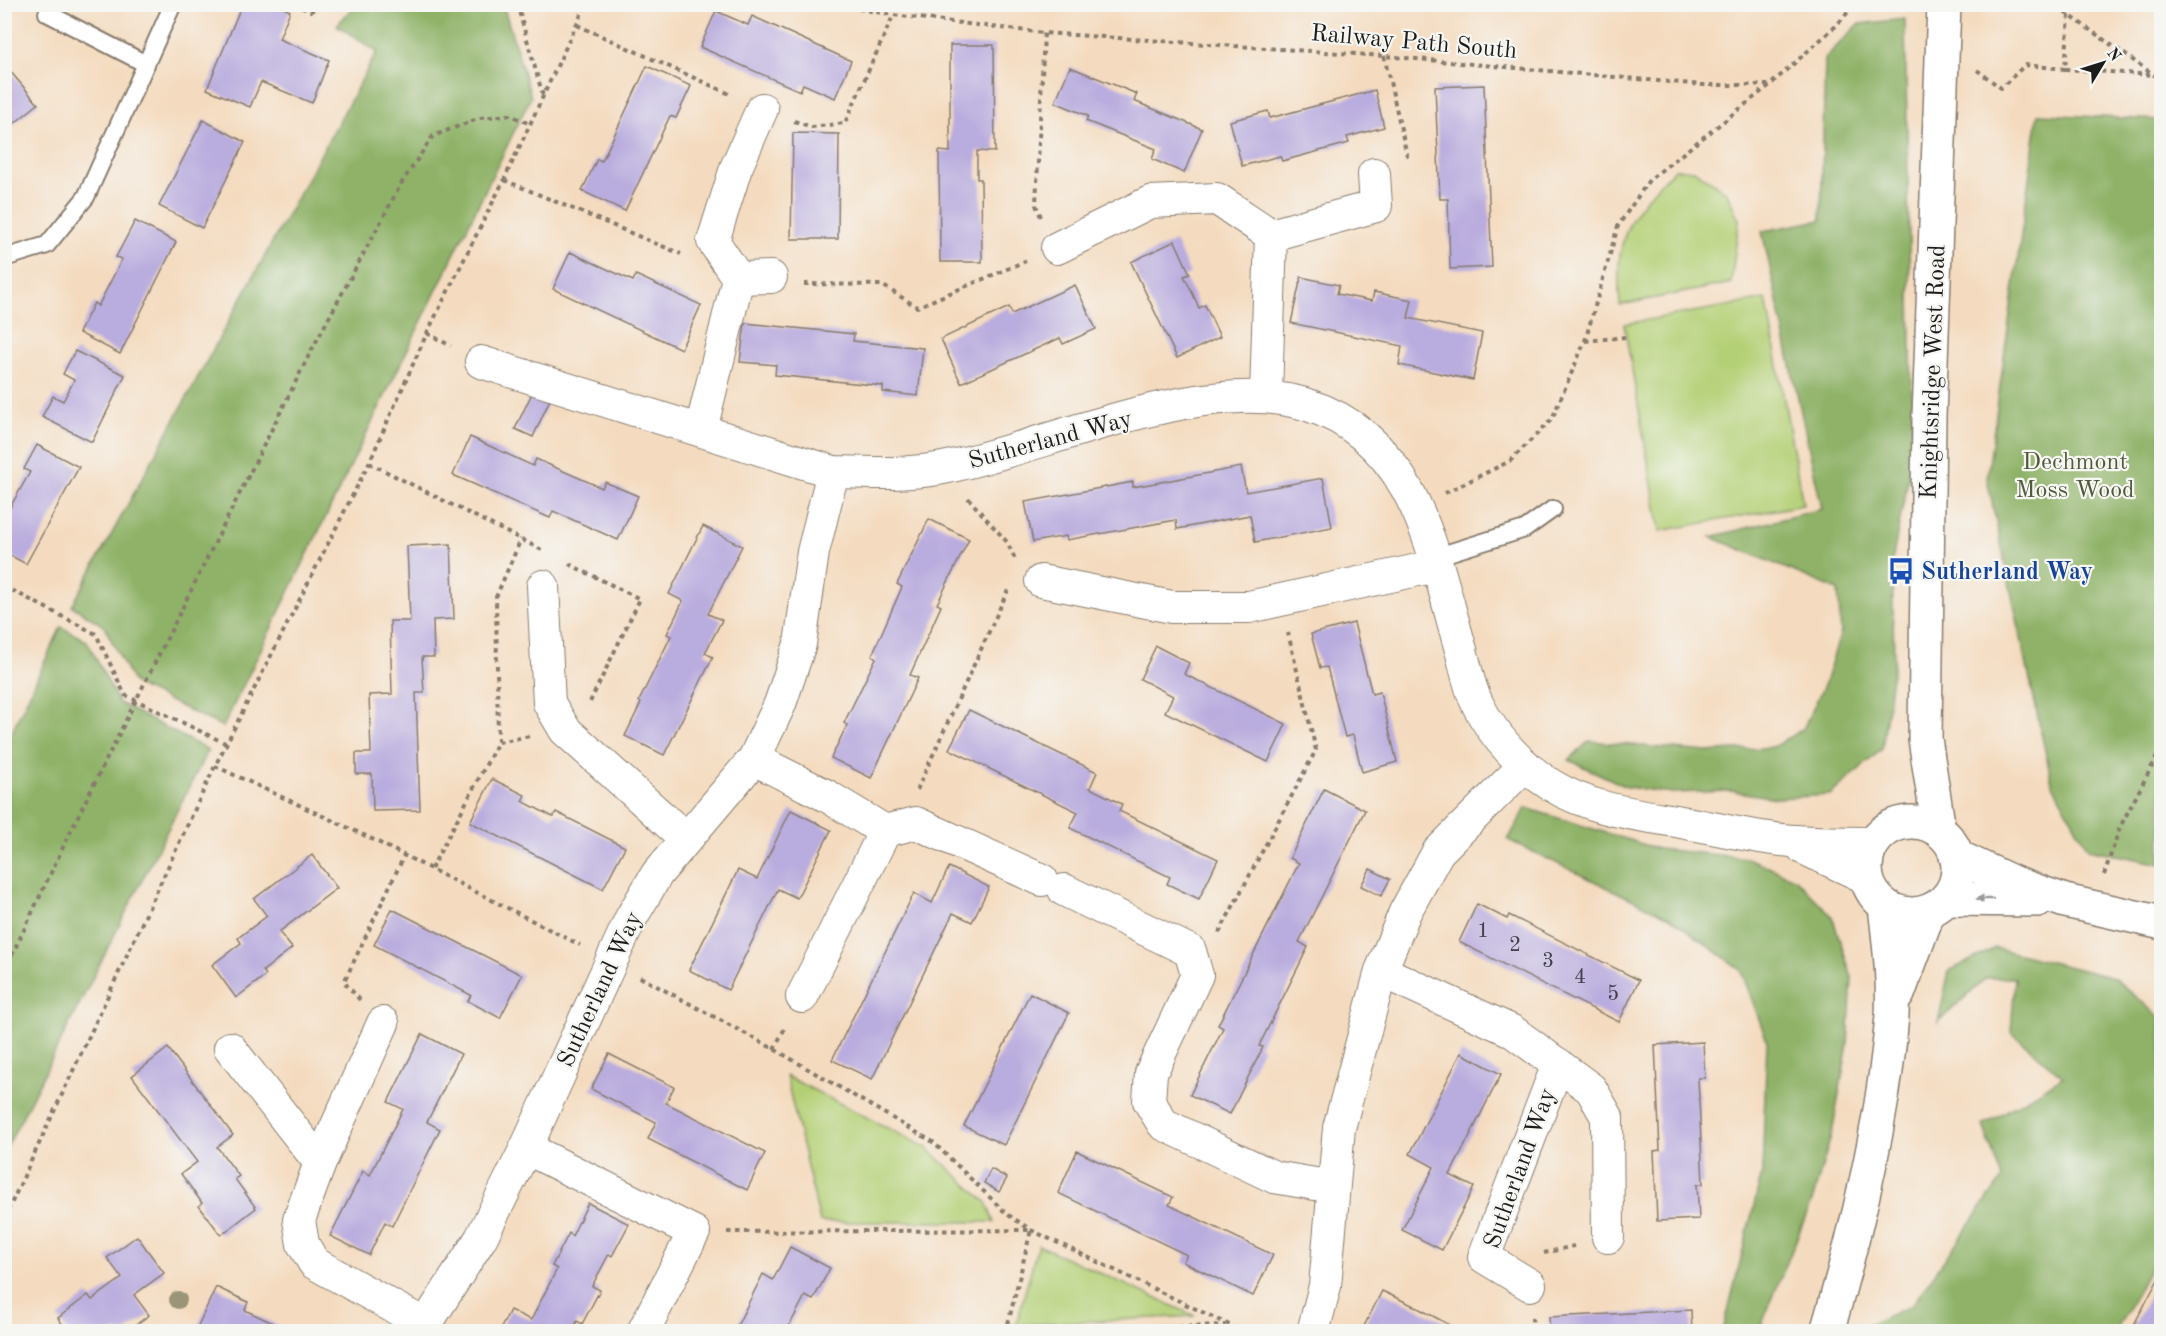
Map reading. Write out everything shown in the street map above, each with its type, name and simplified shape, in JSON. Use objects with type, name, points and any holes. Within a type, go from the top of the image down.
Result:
[{"type":"street","name":"Knightsridge West Road","points":[[1944,4],[1929,417],[1925,739],[1947,843]]},
{"type":"street","points":[[701,430],[738,278],[713,240],[736,168],[762,109]]},
{"type":"street","points":[[1057,248],[1150,202],[1216,198],[1271,235],[1376,206],[1374,174]]},
{"type":"street","points":[[1266,395],[1271,235]]},
{"type":"street","points":[[738,278],[771,276]]},
{"type":"street","name":"Sutherland Way","points":[[481,362],[833,472],[887,474],[942,468],[1186,402],[1266,395],[1309,405],[1344,422],[1390,459],[1417,507],[1436,562],[1476,703],[1496,735],[1525,765],[1550,784],[1587,803],[1631,816],[1783,840],[1884,834]]},
{"type":"street","name":"Sutherland Way","points":[[383,1023],[320,1162],[299,1220],[303,1244],[314,1263],[424,1328],[482,1238],[526,1148],[610,961],[657,874],[685,838],[754,759],[780,704],[800,644],[813,552],[833,472]]},
{"type":"street","points":[[1030,574],[1172,607],[1249,608],[1436,562]]},
{"type":"street","points":[[543,586],[549,703],[565,730],[685,838]]},
{"type":"street","name":"Knightsridge West Road","points":[[1884,834],[1912,784],[1925,739]]},
{"type":"street","points":[[754,759],[827,796],[885,831],[916,823],[1053,885],[1190,951],[1197,975],[1151,1073],[1149,1101],[1163,1124],[1274,1177],[1334,1186]]},
{"type":"street","points":[[1313,1332],[1325,1287],[1339,1128],[1381,971],[1405,912],[1438,852],[1525,765]]},
{"type":"street","points":[[2079,904],[1938,905],[1906,914],[1885,906],[1870,889],[1867,878],[1868,854],[1884,834],[1910,822],[1925,824],[1947,843],[2014,883],[2079,904],[2162,922]]},
{"type":"street","points":[[802,997],[885,831]]},
{"type":"street","name":"Sutherland Way","points":[[1783,840],[1826,857],[1867,878]]},
{"type":"street","points":[[1892,1014],[1938,905],[1955,886],[1958,871],[1947,843]]},
{"type":"street","points":[[1827,1332],[1873,1152],[1892,1014],[1891,961],[1885,906]]},
{"type":"street","name":"Sutherland Way","points":[[1381,971],[1512,1031],[1591,1089],[1606,1117],[1608,1237]]},
{"type":"street","points":[[230,1048],[320,1162]]},
{"type":"street","name":"Sutherland Way","points":[[1530,1284],[1484,1257],[1558,1064]]},
{"type":"street","points":[[526,1148],[694,1232],[643,1332]]},
{"type":"lane","points":[[4,258],[47,245],[86,197],[172,4]]},
{"type":"lane","points":[[47,13],[146,64]]},
{"type":"lane","points":[[1436,562],[1525,529],[1553,509]]},
{"type":"path","points":[[293,4],[310,11],[330,4]]},
{"type":"path","points":[[517,4],[543,96]]},
{"type":"path","points":[[4,1219],[215,766],[369,464],[428,333],[504,180],[586,4]]},
{"type":"path","name":"Railway Path South","points":[[832,4],[893,15],[1044,33],[1384,56],[1703,85],[1770,85]]},
{"type":"path","points":[[1417,507],[1510,461],[1552,419],[1585,341],[1618,226],[1648,180],[1770,85],[1836,26],[1855,4]]},
{"type":"path","points":[[2049,4],[2069,15],[2154,75]]},
{"type":"path","points":[[2065,69],[2069,15]]},
{"type":"path","points":[[771,276],[800,284],[882,285],[917,307],[1057,248],[1036,206],[1044,33]]},
{"type":"path","points":[[1943,44],[2001,88],[2025,66],[2162,76]]},
{"type":"path","points":[[1374,174],[1407,155],[1384,56]]},
{"type":"path","points":[[4,972],[74,824],[310,352],[401,184],[433,136],[480,118],[510,115],[530,124]]},
{"type":"path","points":[[504,180],[685,255]]},
{"type":"path","points":[[1585,341],[1626,337]]},
{"type":"path","points":[[369,464],[552,555]]},
{"type":"path","points":[[942,468],[1007,542],[1030,574]]},
{"type":"path","points":[[431,869],[498,742],[496,597],[521,539]]},
{"type":"path","points":[[543,550],[543,586]]},
{"type":"path","points":[[562,560],[640,599],[593,699],[565,730]]},
{"type":"path","points":[[4,586],[96,634],[125,695],[227,744]]},
{"type":"path","points":[[916,823],[915,795],[1009,589]]},
{"type":"path","points":[[1197,975],[1316,750],[1280,600]]},
{"type":"path","points":[[2079,904],[2162,747]]},
{"type":"path","points":[[215,766],[431,869],[774,1048],[933,1142],[1007,1214],[1031,1230],[1244,1332]]},
{"type":"path","points":[[383,1023],[344,982],[404,856]]},
{"type":"path","points":[[694,1232],[1031,1230]]},
{"type":"path","points":[[1031,1230],[1006,1331],[1227,1325]]},
{"type":"path","points":[[1530,1284],[1542,1254],[1608,1237]]},
{"type":"green space","points":[[355,5],[503,5],[531,97],[223,727],[134,684],[104,626],[72,606],[377,52],[337,25]]},
{"type":"green space","points":[[1905,19],[1913,454],[1892,561],[1894,662],[1882,749],[1830,795],[1776,798],[1732,791],[1672,793],[1627,787],[1569,760],[1589,741],[1707,752],[1773,747],[1803,729],[1825,683],[1841,632],[1838,590],[1711,537],[1822,509],[1762,231],[1821,220],[1825,58],[1859,24]]},
{"type":"green space","name":"Dechmont Moss Wood","points":[[2038,114],[2161,120],[2161,864],[2088,849],[2052,783],[1987,479]]},
{"type":"green space","points":[[1675,169],[1694,170],[1727,193],[1739,220],[1731,283],[1620,305],[1619,262],[1627,229],[1645,200]]},
{"type":"green space","points":[[1766,299],[1803,505],[1660,531],[1624,324]]},
{"type":"green space","points":[[61,627],[87,641],[119,703],[208,750],[5,1151],[5,746]]},
{"type":"green space","points":[[1526,808],[1658,849],[1747,858],[1796,879],[1832,916],[1852,977],[1848,1044],[1832,1133],[1812,1201],[1759,1331],[1723,1331],[1762,1173],[1767,1041],[1741,970],[1669,917],[1508,840]]},
{"type":"green space","points":[[1995,948],[2114,978],[2161,1018],[2161,1248],[2116,1331],[1864,1331],[1866,1326],[1912,1305],[2002,1179],[1983,1125],[2063,1077],[2011,1032],[2015,978],[1986,978],[1938,1022],[1949,971]]},
{"type":"green space","points":[[786,1076],[927,1148],[986,1202],[994,1222],[820,1222]]},
{"type":"green space","points":[[1038,1245],[1195,1316],[1016,1325]]},
{"type":"building","points":[[242,4],[275,4],[290,11],[279,39],[329,60],[312,103],[261,82],[250,107],[207,89]]},
{"type":"building","points":[[716,11],[748,25],[752,16],[851,61],[835,98],[803,84],[800,91],[700,47]]},
{"type":"building","points":[[950,45],[994,45],[995,152],[977,151],[977,179],[981,179],[982,262],[940,262],[939,151],[950,152]]},
{"type":"building","points":[[4,64],[38,104],[4,132]]},
{"type":"building","points":[[647,66],[691,86],[676,118],[670,116],[625,211],[582,191],[597,159],[602,161]]},
{"type":"building","points":[[1070,67],[1137,94],[1134,101],[1202,129],[1184,173],[1152,159],[1156,149],[1086,121],[1088,116],[1055,102]]},
{"type":"building","points":[[1484,85],[1492,267],[1450,269],[1448,199],[1440,199],[1435,87]]},
{"type":"building","points":[[1375,90],[1384,127],[1347,137],[1349,143],[1282,161],[1280,156],[1242,166],[1230,121],[1268,111],[1270,118]]},
{"type":"building","points":[[203,120],[245,142],[202,228],[159,206]]},
{"type":"building","points":[[793,133],[839,134],[838,239],[791,239]]},
{"type":"building","points":[[135,221],[176,242],[120,354],[79,333],[94,303],[98,306],[122,259],[116,257]]},
{"type":"building","points":[[1175,241],[1190,274],[1184,276],[1199,308],[1205,305],[1220,337],[1177,358],[1131,262]]},
{"type":"building","points":[[570,252],[633,281],[636,275],[701,305],[681,349],[553,289]]},
{"type":"building","points":[[1301,277],[1339,285],[1337,294],[1372,301],[1374,292],[1412,300],[1408,318],[1482,333],[1473,380],[1399,365],[1402,346],[1291,323]]},
{"type":"building","points":[[1075,285],[1096,329],[1063,344],[1060,338],[961,383],[941,339],[1009,307],[1012,314]]},
{"type":"building","points":[[745,323],[854,334],[853,341],[923,348],[918,396],[883,392],[883,386],[775,375],[776,365],[740,362]]},
{"type":"building","points":[[75,351],[125,375],[92,442],[42,417],[53,396],[63,401],[74,380],[63,374]]},
{"type":"building","points":[[534,389],[551,397],[533,437],[515,429]]},
{"type":"building","points":[[470,437],[533,466],[536,459],[602,488],[605,482],[638,496],[618,540],[553,511],[550,518],[453,475]]},
{"type":"building","points":[[37,445],[79,467],[26,564],[4,552],[4,518],[30,472],[24,469]]},
{"type":"building","points":[[1241,467],[1246,492],[1323,478],[1332,527],[1255,542],[1250,515],[1177,529],[1176,520],[1067,540],[1066,536],[1033,542],[1025,502],[1133,482],[1133,487]]},
{"type":"building","points":[[929,519],[969,539],[937,604],[941,606],[910,675],[918,678],[871,778],[831,758],[847,725],[844,723],[876,658],[872,655],[902,587],[897,584]]},
{"type":"building","points":[[703,526],[742,546],[708,614],[722,620],[705,653],[713,657],[664,755],[625,736],[641,703],[639,701],[671,636],[667,634],[683,601],[669,594]]},
{"type":"building","points":[[451,544],[454,619],[433,620],[434,657],[422,657],[424,693],[416,693],[420,810],[373,811],[372,774],[356,774],[356,753],[371,753],[369,695],[392,694],[390,621],[410,621],[407,546]]},
{"type":"building","points":[[1354,623],[1372,694],[1380,692],[1397,762],[1362,772],[1353,735],[1345,737],[1327,667],[1320,668],[1311,634]]},
{"type":"building","points":[[1156,646],[1189,663],[1184,674],[1286,724],[1268,762],[1165,712],[1173,696],[1140,679]]},
{"type":"building","points":[[969,710],[1097,772],[1090,788],[1122,804],[1119,811],[1218,859],[1199,899],[1167,884],[1170,877],[1070,828],[1078,812],[949,749]]},
{"type":"building","points":[[492,779],[525,795],[522,801],[553,817],[556,812],[625,847],[603,889],[470,822]]},
{"type":"building","points":[[1324,789],[1365,810],[1299,942],[1308,947],[1259,1046],[1263,1047],[1230,1114],[1190,1095],[1223,1028],[1218,1025],[1299,863],[1290,858]]},
{"type":"building","points":[[791,810],[831,830],[797,898],[778,889],[728,990],[689,970],[738,870],[757,879]]},
{"type":"building","points":[[312,855],[337,888],[279,932],[292,948],[263,971],[266,975],[236,998],[212,965],[241,943],[238,938],[267,916],[254,899]]},
{"type":"building","points":[[949,867],[989,887],[972,922],[953,913],[872,1079],[832,1060],[914,893],[932,903]]},
{"type":"building","points":[[1370,869],[1390,879],[1381,896],[1361,886]]},
{"type":"building","points":[[1477,904],[1507,919],[1509,915],[1639,980],[1619,1022],[1459,942]]},
{"type":"building","points":[[392,909],[522,975],[500,1018],[468,1001],[471,995],[374,945]]},
{"type":"building","points":[[1030,993],[1069,1013],[1004,1145],[964,1126]]},
{"type":"building","points":[[422,1034],[461,1054],[427,1122],[440,1129],[392,1226],[385,1222],[369,1255],[330,1236],[363,1171],[370,1175],[403,1109],[388,1102]]},
{"type":"building","points":[[1703,1042],[1705,1078],[1698,1078],[1703,1184],[1697,1184],[1699,1219],[1657,1221],[1654,1151],[1660,1150],[1655,1045]]},
{"type":"building","points":[[168,1048],[233,1135],[217,1147],[239,1176],[235,1179],[256,1208],[221,1235],[199,1206],[202,1203],[181,1174],[197,1162],[132,1076]]},
{"type":"building","points":[[1461,1053],[1501,1074],[1450,1175],[1474,1187],[1442,1250],[1402,1230],[1434,1167],[1410,1154]]},
{"type":"building","points":[[609,1054],[674,1087],[666,1103],[765,1153],[747,1190],[648,1139],[656,1122],[591,1089]]},
{"type":"building","points":[[1077,1151],[1173,1197],[1169,1205],[1273,1255],[1253,1296],[1183,1262],[1187,1255],[1058,1193]]},
{"type":"building","points":[[991,1169],[1007,1178],[999,1192],[984,1183]]},
{"type":"building","points":[[588,1203],[629,1224],[612,1256],[609,1254],[592,1286],[600,1290],[582,1324],[577,1321],[572,1332],[499,1332],[510,1310],[531,1320],[557,1269],[552,1266],[569,1233],[572,1236]]},
{"type":"building","points":[[137,1236],[164,1273],[134,1295],[149,1315],[126,1332],[68,1332],[58,1318],[88,1295],[92,1300],[122,1278],[107,1258]]},
{"type":"building","points":[[790,1247],[830,1268],[813,1300],[805,1296],[786,1332],[734,1332],[763,1274],[773,1280]]},
{"type":"building","points":[[2162,1272],[2162,1332],[2130,1332]]},
{"type":"building","points":[[216,1287],[248,1302],[245,1310],[281,1327],[279,1332],[195,1332]]},
{"type":"building","points":[[1382,1291],[1414,1306],[1463,1332],[1362,1330]]},
{"type":"building","points":[[1691,1310],[1692,1332],[1550,1332],[1549,1317]]},
{"type":"place","name":"Sutherland Way","points":[[1901,571]]}]
